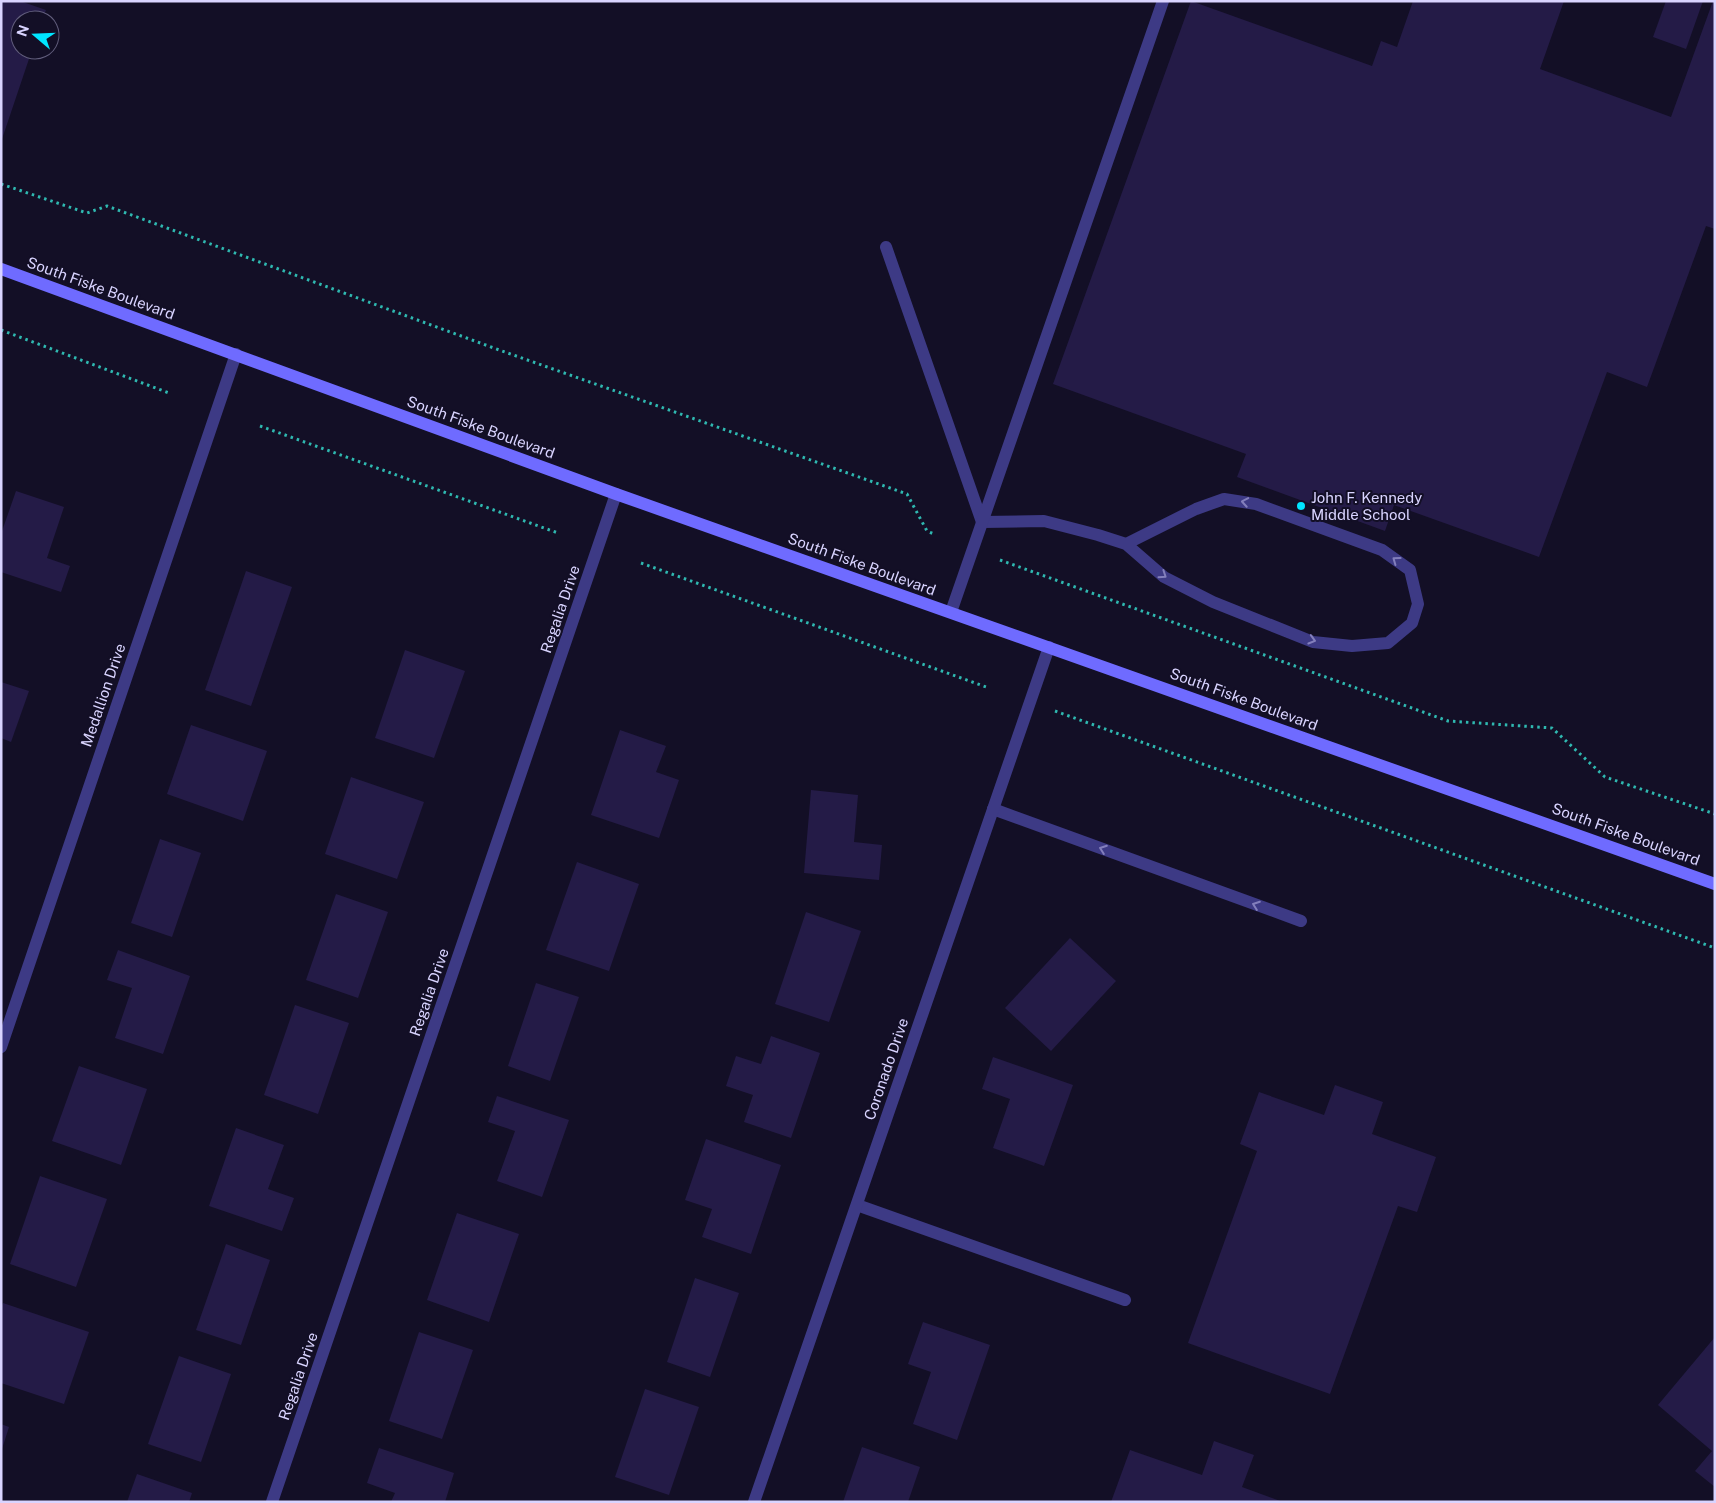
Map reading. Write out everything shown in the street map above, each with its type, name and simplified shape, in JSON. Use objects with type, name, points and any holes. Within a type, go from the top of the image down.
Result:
[{"type":"main road","name":"South Fiske Boulevard","points":[[1,269],[616,494],[1715,884]]},
{"type":"street","points":[[951,612],[1163,1]]},
{"type":"street","points":[[886,247],[982,522]]},
{"type":"street","name":"Medallion Drive","points":[[1,1047],[236,354]]},
{"type":"street","name":"Regalia Drive","points":[[272,1502],[616,494]]},
{"type":"street","points":[[982,522],[1044,521],[1126,544],[1164,577],[1213,602],[1313,642],[1352,646],[1388,643],[1412,623],[1418,604],[1410,570],[1382,550],[1256,504],[1224,499],[1196,509],[1126,544]]},
{"type":"street","name":"Coronado Drive","points":[[754,1502],[1049,647]]},
{"type":"street","points":[[993,809],[1301,922]]},
{"type":"street","points":[[857,1205],[1124,1300]]},
{"type":"path","points":[[1,184],[87,213],[107,206],[502,351],[907,494],[927,532],[934,534]]},
{"type":"path","points":[[1,330],[169,394]]},
{"type":"path","points":[[260,426],[558,533]]},
{"type":"path","points":[[1000,560],[1448,721],[1552,728],[1606,777],[1715,814]]},
{"type":"path","points":[[641,563],[989,688]]},
{"type":"path","points":[[1055,711],[1715,948]]},
{"type":"building","points":[[1,1],[20,1],[46,10],[10,10],[10,60],[29,60],[2,139]]},
{"type":"building","points":[[1191,1],[1372,66],[1381,41],[1397,47],[1413,1],[1564,1],[1540,69],[1671,117],[1713,1],[1715,1],[1715,229],[1706,226],[1647,387],[1607,372],[1539,557],[1394,505],[1385,531],[1237,477],[1246,454],[1053,384]]},
{"type":"building","points":[[1666,1],[1703,1],[1686,49],[1653,37]]},
{"type":"building","points":[[16,491],[64,507],[47,558],[70,566],[61,592],[1,572],[1,534]]},
{"type":"building","points":[[246,571],[292,587],[251,706],[205,690]]},
{"type":"building","points":[[405,650],[465,671],[434,758],[375,738]]},
{"type":"building","points":[[1,682],[29,691],[11,742],[1,738]]},
{"type":"building","points":[[191,725],[267,751],[243,821],[167,794]]},
{"type":"building","points":[[620,730],[666,746],[656,772],[679,780],[659,838],[591,815]]},
{"type":"building","points":[[351,777],[424,802],[397,879],[325,854]]},
{"type":"building","points":[[811,790],[858,795],[854,842],[882,845],[879,880],[804,873]]},
{"type":"building","points":[[160,839],[201,853],[172,937],[131,923]]},
{"type":"building","points":[[577,862],[639,884],[609,971],[546,950]]},
{"type":"building","points":[[336,894],[388,912],[358,998],[306,980]]},
{"type":"building","points":[[806,912],[861,931],[829,1022],[775,1004]]},
{"type":"building","points":[[1070,938],[1116,981],[1051,1051],[1005,1008]]},
{"type":"building","points":[[118,950],[190,976],[163,1054],[115,1038],[132,988],[107,980]]},
{"type":"building","points":[[536,983],[579,997],[550,1081],[508,1066]]},
{"type":"building","points":[[295,1005],[349,1023],[318,1114],[264,1095]]},
{"type":"building","points":[[771,1036],[820,1053],[791,1138],[744,1122],[753,1095],[726,1086],[736,1056],[761,1064]]},
{"type":"building","points":[[993,1057],[1073,1085],[1044,1166],[993,1148],[1010,1099],[982,1089]]},
{"type":"building","points":[[79,1066],[147,1089],[121,1165],[52,1141]]},
{"type":"building","points":[[1335,1085],[1383,1102],[1372,1134],[1436,1157],[1417,1212],[1398,1206],[1330,1394],[1188,1343],[1257,1151],[1240,1144],[1259,1092],[1324,1115]]},
{"type":"building","points":[[497,1096],[569,1120],[542,1197],[497,1181],[515,1131],[488,1122]]},
{"type":"building","points":[[236,1128],[284,1145],[268,1189],[294,1198],[282,1231],[209,1206]]},
{"type":"building","points":[[706,1139],[781,1165],[751,1254],[702,1237],[712,1209],[685,1200]]},
{"type":"building","points":[[40,1176],[107,1199],[76,1287],[10,1264]]},
{"type":"building","points":[[457,1213],[519,1234],[489,1322],[427,1300]]},
{"type":"building","points":[[226,1244],[270,1260],[241,1345],[196,1330]]},
{"type":"building","points":[[695,1278],[739,1293],[710,1377],[667,1362]]},
{"type":"building","points":[[3,1303],[89,1332],[64,1404],[1,1383],[1,1308]]},
{"type":"building","points":[[923,1322],[990,1345],[957,1440],[913,1424],[931,1372],[908,1364]]},
{"type":"building","points":[[419,1332],[473,1350],[442,1439],[389,1421]]},
{"type":"building","points":[[1715,1337],[1715,1487],[1695,1471],[1712,1451],[1658,1405]]},
{"type":"building","points":[[179,1356],[231,1374],[201,1462],[148,1444]]},
{"type":"building","points":[[645,1389],[699,1407],[669,1495],[615,1477]]},
{"type":"building","points":[[1,1424],[9,1427],[2,1449],[1,1449]]},
{"type":"building","points":[[1214,1441],[1254,1455],[1242,1487],[1283,1502],[1111,1502],[1130,1450],[1202,1475]]},
{"type":"building","points":[[862,1447],[920,1467],[908,1502],[843,1502]]},
{"type":"building","points":[[379,1448],[454,1473],[445,1502],[391,1502],[395,1493],[367,1483]]},
{"type":"building","points":[[137,1474],[192,1493],[189,1502],[127,1502]]},
{"type":"place","name":"John F. Kennedy Middle School","points":[[1301,506]]}]
